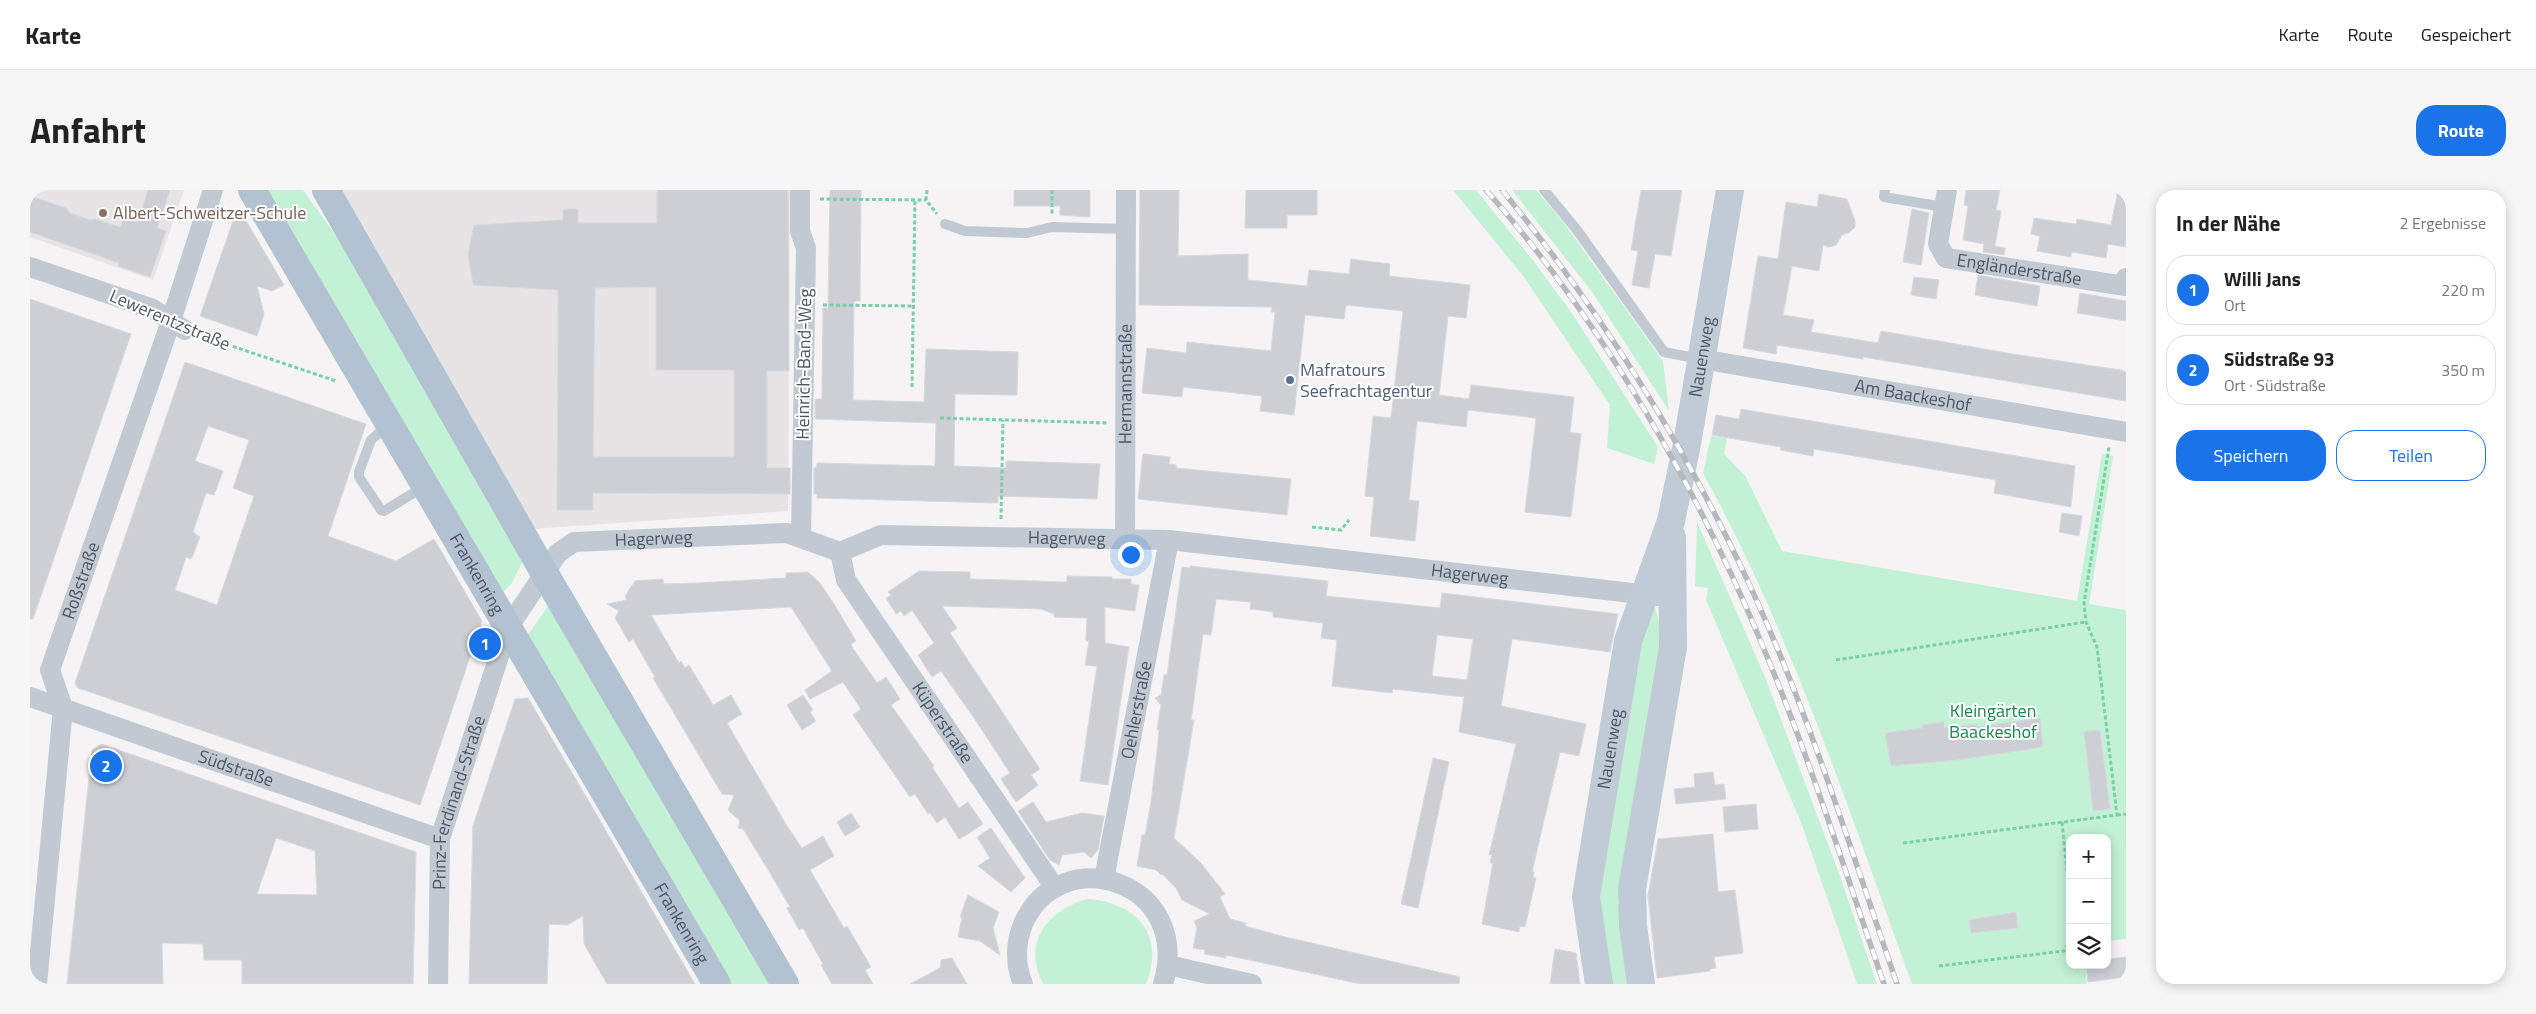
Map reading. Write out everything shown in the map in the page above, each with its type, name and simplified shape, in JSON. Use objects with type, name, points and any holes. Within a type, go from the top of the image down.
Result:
[{"type":"main road","name":"Frankenring","points":[[252,190],[717,984]]},
{"type":"main road","points":[[326,190],[545,574],[785,984]]},
{"type":"street","name":"Roßstraße","points":[[37,984],[64,708],[50,670],[178,325],[213,190]]},
{"type":"street","name":"Hermannstraße","points":[[1125,539],[1126,190]]},
{"type":"street","name":"Nauenweg","points":[[1599,984],[1586,898],[1628,641],[1671,521],[1688,444],[1730,190]]},
{"type":"street","name":"Heinrich-Band-Weg","points":[[800,194],[800,231],[806,248],[801,538]]},
{"type":"street","name":"Engländerstraße","points":[[1946,198],[1938,244],[1946,258],[2124,286],[2126,278]]},
{"type":"street","name":"Lewerentzstraße","points":[[30,267],[153,309],[178,325]]},
{"type":"street","name":"Am Baackeshof","points":[[1701,359],[2126,432]]},
{"type":"street","name":"Nauenweg","points":[[1642,984],[1633,926],[1632,890],[1673,647],[1671,521]]},
{"type":"street","name":"Hagerweg","points":[[508,628],[558,553],[574,542],[787,533],[840,552],[881,535],[1169,540],[1673,598]]},
{"type":"street","name":"Oehlerstraße","points":[[1104,879],[1169,540]]},
{"type":"street","name":"Küperstraße","points":[[840,552],[846,580],[1055,888]]},
{"type":"street","name":"Prinz-Ferdinand-Straße","points":[[438,984],[440,839],[508,628]]},
{"type":"street","name":"Südstraße","points":[[30,697],[440,839]]},
{"type":"street","points":[[1023,984],[1016,953],[1019,934],[1027,916],[1039,900],[1055,888],[1070,881],[1087,878],[1104,879],[1132,890],[1154,909],[1164,926],[1169,946],[1166,975],[1252,984]]},
{"type":"lane","points":[[1544,190],[1577,230],[1664,352],[1701,359]]},
{"type":"lane","points":[[1885,190],[1884,197],[1946,198]]},
{"type":"lane","points":[[945,224],[965,231],[1027,232],[1052,227],[1126,229]]},
{"type":"lane","points":[[389,425],[371,440],[359,472],[359,478],[381,510],[384,511],[426,485]]},
{"type":"path","points":[[926,190],[926,200],[945,224]]},
{"type":"path","points":[[1052,190],[1052,227]]},
{"type":"path","points":[[800,194],[926,200]]},
{"type":"path","points":[[912,387],[915,306],[914,200]]},
{"type":"path","points":[[804,305],[915,306]]},
{"type":"path","name":"Lewerentzstraße","points":[[178,325],[341,383],[367,385]]},
{"type":"path","points":[[940,418],[1126,423]]},
{"type":"path","points":[[1002,537],[1003,420]]},
{"type":"path","points":[[2107,455],[2084,602],[2086,622],[2097,647],[2117,815]]},
{"type":"path","points":[[1312,527],[1341,530],[1349,520]]},
{"type":"path","points":[[1836,660],[2086,622]]},
{"type":"path","points":[[1903,843],[2126,814]]},
{"type":"path","points":[[2062,822],[2068,879]]},
{"type":"path","points":[[1939,966],[2064,950],[2066,947]]},
{"type":"shaded area","name":"Albert-Schweitzer-Schule","points":[[30,190],[184,190],[153,280],[30,237]]},
{"type":"shaded area","points":[[342,190],[790,190],[788,511],[532,529]]},
{"type":"green space","points":[[261,190],[303,190],[369,281],[526,555],[512,583],[503,592],[494,585]]},
{"type":"green space","points":[[1453,190],[1476,190],[1538,267],[1573,315],[1658,447],[1654,464],[1607,448],[1610,405],[1524,277]]},
{"type":"green space","points":[[1512,190],[1536,190],[1563,222],[1663,361],[1669,411],[1593,293]]},
{"type":"green space","name":"Kleingärten Baackeshof","points":[[1711,436],[1727,438],[1724,454],[1746,477],[1782,551],[2077,601],[2102,454],[2113,456],[2089,604],[2126,610],[2126,939],[2111,941],[2111,834],[2066,834],[2066,969],[2085,969],[2087,984],[1912,984],[1842,789],[1792,660],[1735,534],[1703,473]]},
{"type":"green space","points":[[1697,522],[1765,677],[1840,876],[1877,984],[1857,984],[1802,825],[1706,600],[1708,588],[1695,586]]},
{"type":"green space","points":[[553,599],[777,984],[727,984],[525,639]]},
{"type":"green space","points":[[1655,607],[1665,647],[1618,900],[1630,984],[1608,984],[1595,894],[1637,652]]},
{"type":"green space","points":[[1087,899],[1120,907],[1132,914],[1142,924],[1149,936],[1152,950],[1151,966],[1146,984],[1043,984],[1037,969],[1035,955],[1037,942],[1042,930],[1060,911]]},
{"type":"building","points":[[148,190],[170,190],[157,228],[166,231],[150,277],[118,266],[119,263],[30,232],[30,196],[66,208],[70,213],[90,220],[95,219],[120,227],[124,218],[138,222]]},
{"type":"building","points":[[657,190],[788,190],[789,371],[767,371],[767,468],[790,468],[790,494],[593,493],[593,510],[557,510],[558,290],[473,285],[468,254],[474,225],[563,220],[563,209],[578,209],[578,223],[657,223]],"holes":[[[656,287],[656,370],[734,370],[734,457],[593,457],[595,288]]]},
{"type":"building","points":[[830,190],[861,190],[860,301],[854,301],[853,400],[924,402],[926,349],[1018,352],[1017,395],[955,394],[954,466],[1006,468],[1006,461],[1100,464],[1097,499],[998,496],[998,503],[817,498],[817,494],[814,494],[814,468],[816,468],[817,463],[935,466],[936,423],[815,419],[815,399],[822,399],[823,308],[828,308]]},
{"type":"building","points":[[1014,190],[1090,190],[1090,217],[1060,215],[1060,206],[1014,206]]},
{"type":"building","points":[[1140,190],[1179,190],[1178,256],[1248,254],[1248,280],[1307,286],[1309,270],[1349,274],[1351,259],[1390,264],[1389,276],[1470,285],[1466,318],[1448,316],[1439,395],[1469,399],[1471,385],[1574,397],[1570,432],[1581,434],[1571,517],[1525,512],[1536,418],[1468,410],[1466,427],[1417,421],[1409,500],[1419,501],[1415,541],[1370,536],[1374,497],[1365,496],[1373,416],[1391,418],[1403,311],[1346,305],[1344,319],[1305,315],[1294,415],[1260,411],[1262,396],[1183,387],[1182,397],[1142,393],[1147,348],[1186,353],[1187,342],[1271,351],[1275,312],[1271,312],[1272,307],[1139,305]]},
{"type":"building","points":[[1246,190],[1317,190],[1317,215],[1287,215],[1287,228],[1245,228]]},
{"type":"building","points":[[1641,190],[1682,190],[1671,256],[1655,254],[1649,288],[1632,285],[1638,251],[1631,250]]},
{"type":"building","points":[[1966,190],[2000,190],[1996,210],[2001,211],[1995,246],[2005,248],[2004,255],[1983,252],[1984,244],[1963,240],[1968,206],[1964,205]]},
{"type":"building","points":[[2118,190],[2126,190],[2126,247],[2108,244],[2106,258],[2072,252],[2071,257],[2037,251],[2040,236],[2031,234],[2034,218],[2076,224],[2077,219],[2111,225]]},
{"type":"building","points":[[1819,194],[1847,199],[1855,221],[1855,227],[1850,232],[1842,235],[1836,245],[1829,247],[1823,245],[1819,271],[1792,266],[1783,315],[1814,320],[1811,332],[1878,343],[1881,331],[2013,354],[2121,370],[2126,372],[2126,401],[1863,357],[1863,359],[1777,345],[1776,354],[1743,348],[1758,256],[1778,259],[1786,202],[1817,207]]},
{"type":"building","points":[[1912,209],[1929,213],[1921,265],[1903,262]]},
{"type":"building","points":[[245,219],[284,285],[272,291],[257,286],[264,314],[257,336],[200,316],[233,221]]},
{"type":"building","points":[[1978,275],[2040,286],[2037,306],[1975,295]]},
{"type":"building","points":[[1914,277],[1939,280],[1936,299],[1911,295]]},
{"type":"building","points":[[2080,293],[2126,301],[2126,321],[2077,313]]},
{"type":"building","points":[[30,299],[131,334],[33,619],[30,619]]},
{"type":"building","points":[[185,362],[366,424],[328,536],[396,561],[434,539],[482,621],[420,805],[78,688],[75,683]],"holes":[[[208,426],[249,440],[233,488],[254,496],[217,605],[175,590],[186,557],[191,559],[200,537],[193,532],[206,493],[214,495],[223,471],[195,461]]]},
{"type":"building","points":[[1741,409],[2075,466],[2071,507],[1994,493],[1996,480],[1814,449],[1813,456],[1780,450],[1781,447],[1712,435],[1716,415],[1739,419]]},
{"type":"building","points":[[1143,454],[1170,457],[1169,464],[1176,465],[1176,468],[1291,479],[1287,515],[1138,499]]},
{"type":"building","points":[[2062,513],[2082,516],[2079,536],[2059,532]]},
{"type":"building","points":[[1190,566],[1328,581],[1326,596],[1440,608],[1442,593],[1618,614],[1610,652],[1512,639],[1501,706],[1586,724],[1579,756],[1560,752],[1532,872],[1534,872],[1533,878],[1536,878],[1525,927],[1520,926],[1519,932],[1482,924],[1493,863],[1490,863],[1492,855],[1489,855],[1516,744],[1459,732],[1464,697],[1393,689],[1392,693],[1332,686],[1337,640],[1321,638],[1323,623],[1273,617],[1273,612],[1250,609],[1251,602],[1216,599],[1211,635],[1203,634],[1191,720],[1194,720],[1174,838],[1201,863],[1225,894],[1220,897],[1230,919],[1246,923],[1245,926],[1285,937],[1460,977],[1459,984],[1361,984],[1226,955],[1226,958],[1204,954],[1205,950],[1193,948],[1197,928],[1194,921],[1210,914],[1182,900],[1176,888],[1156,870],[1137,866],[1142,835],[1145,835],[1151,802],[1158,743],[1159,730],[1157,729],[1161,705],[1155,698],[1161,695],[1164,675],[1167,675],[1182,567],[1190,568]],"holes":[[[1437,635],[1473,639],[1467,680],[1432,676]]]},
{"type":"building","points":[[919,571],[970,572],[970,579],[1067,582],[1067,576],[1112,577],[1112,579],[1131,579],[1131,584],[1139,585],[1135,611],[1105,607],[1105,643],[1129,647],[1108,785],[1080,781],[1097,666],[1085,665],[1089,641],[1086,641],[1087,618],[1054,617],[1054,614],[1041,609],[942,606],[957,628],[950,633],[1040,769],[1031,775],[1038,785],[1016,802],[1001,779],[1010,773],[976,721],[941,671],[932,677],[918,655],[934,643],[912,610],[904,616],[901,611],[896,614],[886,598],[891,595],[888,592]]},
{"type":"building","points":[[808,572],[820,583],[834,604],[856,641],[851,644],[852,647],[877,683],[886,677],[900,699],[891,705],[934,766],[932,767],[959,808],[968,802],[983,824],[968,834],[959,839],[945,817],[937,823],[930,813],[928,814],[915,794],[910,797],[853,715],[861,709],[843,682],[810,699],[805,690],[832,671],[791,607],[651,615],[679,663],[681,661],[685,668],[689,665],[713,705],[731,695],[742,714],[727,723],[787,826],[802,848],[823,836],[834,856],[810,870],[844,928],[847,926],[871,967],[865,970],[873,984],[832,984],[803,928],[799,930],[787,908],[790,907],[767,868],[743,829],[738,828],[740,821],[728,810],[734,795],[722,794],[653,678],[655,677],[633,639],[629,642],[615,618],[619,611],[607,604],[627,600],[625,596],[635,581],[663,579],[664,584],[697,583],[786,578],[786,573]]},
{"type":"building","points":[[803,695],[813,710],[810,712],[816,721],[802,730],[787,705]]},
{"type":"building","points":[[528,698],[695,984],[607,984],[584,944],[583,916],[567,925],[549,924],[547,984],[469,984],[473,826],[515,699]]},
{"type":"building","points":[[2040,718],[2043,747],[1958,760],[1891,766],[1885,733],[1923,728],[1922,725],[1944,722],[1945,728],[1977,724],[1977,727]]},
{"type":"building","points":[[2100,730],[2110,809],[2093,811],[2084,732]]},
{"type":"building","points":[[101,744],[416,852],[413,984],[242,984],[242,960],[204,960],[203,944],[162,943],[163,984],[67,984],[92,750]],"holes":[[[276,838],[315,851],[317,895],[257,894]]]},
{"type":"building","points":[[1433,758],[1449,762],[1418,908],[1401,904]]},
{"type":"building","points":[[1713,772],[1715,785],[1724,784],[1726,799],[1676,804],[1674,789],[1695,787],[1694,774]]},
{"type":"building","points":[[1033,802],[1046,822],[1082,813],[1104,816],[1098,850],[1091,858],[1084,852],[1062,855],[1059,865],[1050,860],[1018,811]]},
{"type":"building","points":[[1756,804],[1758,829],[1725,832],[1723,807]]},
{"type":"building","points":[[851,813],[860,827],[845,836],[837,822]]},
{"type":"building","points":[[991,828],[1025,878],[1011,892],[978,866],[990,858],[977,837]]},
{"type":"building","points":[[1713,834],[1718,892],[1735,890],[1743,953],[1714,957],[1716,968],[1710,969],[1710,971],[1657,978],[1648,896],[1658,839]]},
{"type":"building","points":[[968,895],[999,912],[993,928],[1000,955],[980,941],[958,937],[962,918],[960,917]]},
{"type":"building","points":[[2016,912],[2018,928],[1971,933],[1969,920]]},
{"type":"building","points":[[1555,949],[1576,953],[1580,984],[1550,984]]},
{"type":"building","points":[[2126,957],[2126,977],[2088,982],[2086,969],[2111,969],[2111,959]]},
{"type":"building","points":[[952,958],[967,984],[910,984],[940,968],[941,960]]},
{"type":"railway","points":[[1486,190],[1529,241],[1608,352],[1645,410],[1711,532],[1740,593],[1798,736],[1884,984]]},
{"type":"railway","points":[[1502,190],[1566,273],[1625,359],[1679,448],[1728,540],[1754,593],[1799,703],[1840,815],[1897,984]]},
{"type":"place","name":"Albert-Schweitzer-Schule","points":[[103,213]]},
{"type":"place","name":"Mafratours Seefrachtagentur","points":[[1290,380]]},
{"type":"place","name":"Willi Jans","points":[[485,644]]},
{"type":"place","name":"Südstraße 93","points":[[106,766]]}]
